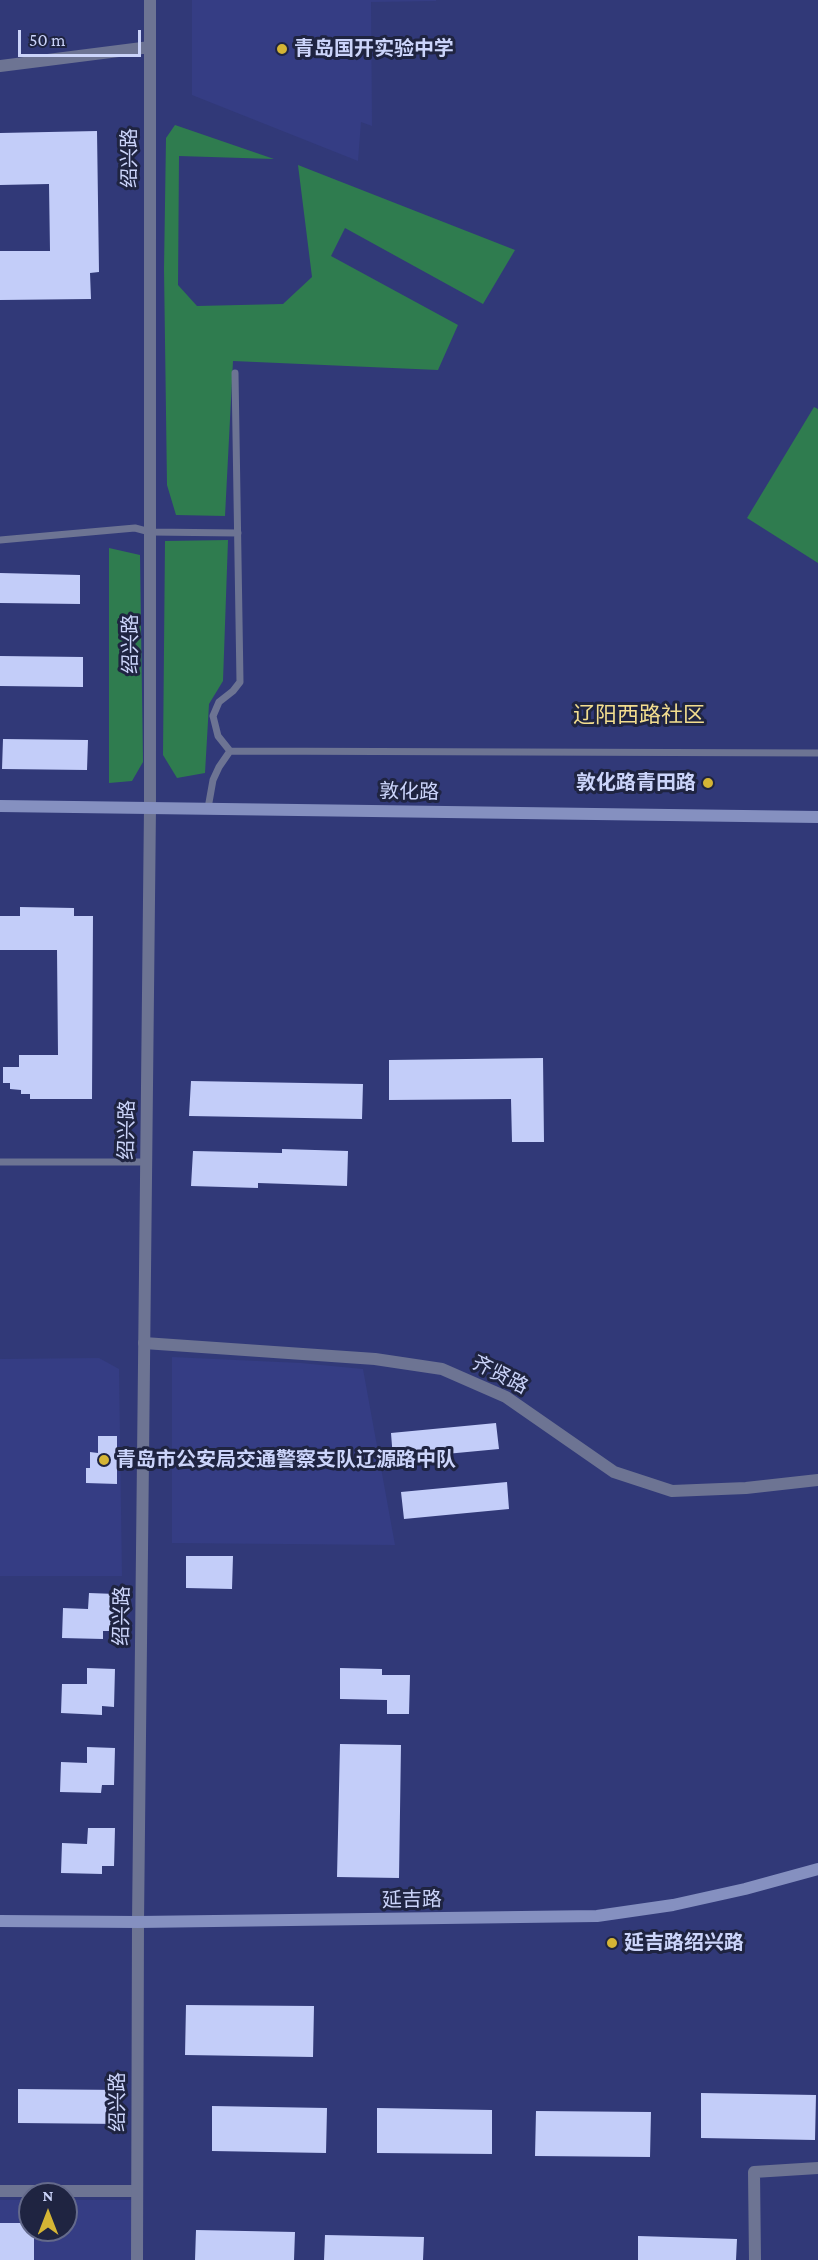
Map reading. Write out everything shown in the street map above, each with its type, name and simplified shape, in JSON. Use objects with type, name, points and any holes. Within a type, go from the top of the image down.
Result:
[{"type":"main road","name":"敦化路","points":[[0,806],[818,817]]},
{"type":"main road","name":"延吉路","points":[[0,1921],[138,1922],[597,1916],[673,1905],[745,1889],[818,1869]]},
{"type":"street","name":"绍兴路","points":[[137,2260],[138,1922],[150,807],[150,0]]},
{"type":"street","points":[[0,66],[150,47]]},
{"type":"street","name":"齐贤路","points":[[144,1344],[375,1359],[442,1368],[506,1397],[614,1472],[672,1491],[746,1488],[818,1480]]},
{"type":"street","points":[[755,2260],[754,2172],[818,2168]]},
{"type":"street","points":[[0,2191],[137,2191]]},
{"type":"lane","points":[[230,751],[218,736],[213,716],[219,702],[240,682],[235,373]]},
{"type":"lane","points":[[0,540],[135,528],[150,532],[238,533]]},
{"type":"lane","points":[[230,751],[818,753]]},
{"type":"lane","points":[[208,808],[213,780],[219,766],[230,751]]},
{"type":"lane","points":[[0,1162],[146,1162]]},
{"type":"shaded area","name":"青岛国开实验中学","points":[[192,0],[436,1],[371,2],[372,126],[361,122],[358,161],[192,95]]},
{"type":"shaded area","points":[[172,1357],[301,1363],[363,1369],[395,1545],[172,1543]]},
{"type":"shaded area","points":[[99,1358],[119,1369],[122,1576],[0,1576],[0,1359]]},
{"type":"shaded area","points":[[0,2200],[18,2200],[18,2242],[78,2242],[78,2200],[137,2200],[137,2260],[0,2260]]},
{"type":"green space","points":[[175,125],[274,159],[179,156],[178,285],[197,306],[283,304],[312,277],[298,165],[515,250],[483,304],[345,228],[331,256],[458,325],[438,370],[233,361],[225,516],[176,515],[167,485],[164,269],[166,138]]},
{"type":"green space","points":[[814,407],[818,409],[818,563],[747,518]]},
{"type":"green space","points":[[228,540],[223,681],[209,704],[205,773],[177,778],[163,755],[165,541]]},
{"type":"green space","points":[[109,548],[140,555],[143,762],[132,781],[109,783]]},
{"type":"building","points":[[97,131],[99,272],[90,273],[91,299],[0,300],[0,251],[50,251],[49,184],[0,185],[0,133]]},
{"type":"building","points":[[0,573],[80,575],[80,604],[0,603]]},
{"type":"building","points":[[0,656],[83,657],[83,687],[0,686]]},
{"type":"building","points":[[3,739],[88,740],[87,770],[2,769]]},
{"type":"building","points":[[20,907],[74,908],[74,916],[93,916],[92,1099],[30,1099],[30,1094],[21,1094],[21,1090],[10,1089],[10,1083],[3,1083],[3,1067],[19,1067],[19,1055],[58,1055],[57,950],[0,950],[0,916],[20,916]]},
{"type":"building","points":[[543,1058],[544,1142],[512,1142],[511,1099],[389,1100],[389,1060]]},
{"type":"building","points":[[191,1081],[363,1084],[362,1119],[189,1116]]},
{"type":"building","points":[[282,1149],[348,1151],[347,1186],[258,1183],[258,1188],[191,1186],[193,1151],[282,1153]]},
{"type":"building","points":[[496,1423],[499,1449],[393,1459],[391,1433]]},
{"type":"building","name":"青岛市公安局交通警察支队辽源路中队","points":[[98,1436],[117,1436],[117,1484],[86,1483],[86,1468],[90,1468],[90,1452],[98,1453]]},
{"type":"building","points":[[507,1482],[509,1509],[404,1519],[401,1492]]},
{"type":"building","points":[[186,1556],[233,1556],[232,1589],[186,1588]]},
{"type":"building","points":[[89,1593],[116,1594],[115,1631],[103,1631],[103,1639],[62,1638],[63,1608],[88,1609]]},
{"type":"building","points":[[87,1668],[115,1669],[114,1707],[102,1706],[102,1715],[61,1713],[62,1684],[87,1684]]},
{"type":"building","points":[[340,1668],[382,1669],[382,1675],[410,1675],[409,1714],[387,1714],[387,1700],[340,1699]]},
{"type":"building","points":[[340,1744],[401,1745],[399,1878],[337,1877]]},
{"type":"building","points":[[87,1747],[115,1748],[114,1785],[102,1785],[101,1793],[60,1792],[61,1762],[87,1763]]},
{"type":"building","points":[[88,1828],[115,1828],[114,1866],[102,1866],[102,1874],[61,1873],[62,1843],[87,1844]]},
{"type":"building","points":[[186,2005],[314,2006],[313,2057],[185,2055]]},
{"type":"building","points":[[18,2089],[122,2090],[122,2124],[18,2123]]},
{"type":"building","points":[[701,2093],[816,2095],[815,2140],[701,2138]]},
{"type":"building","points":[[212,2106],[327,2108],[326,2153],[212,2151]]},
{"type":"building","points":[[377,2108],[492,2110],[492,2154],[377,2153]]},
{"type":"building","points":[[536,2111],[651,2112],[650,2157],[535,2156]]},
{"type":"building","points":[[0,2223],[18,2223],[18,2242],[34,2242],[34,2260],[0,2260]]},
{"type":"building","points":[[196,2230],[295,2232],[294,2260],[195,2260]]},
{"type":"building","points":[[325,2235],[424,2237],[423,2260],[324,2260]]},
{"type":"building","points":[[638,2236],[737,2239],[736,2260],[638,2260]]},
{"type":"place","name":"青岛国开实验中学","points":[[282,49]]},
{"type":"place","name":"敦化路青田路","points":[[708,783]]},
{"type":"place","name":"青岛市公安局交通警察支队辽源路中队","points":[[104,1460]]},
{"type":"place","name":"延吉路绍兴路","points":[[612,1943]]},
{"type":"district","name":"辽阳西路社区","points":[[639,715]]}]
